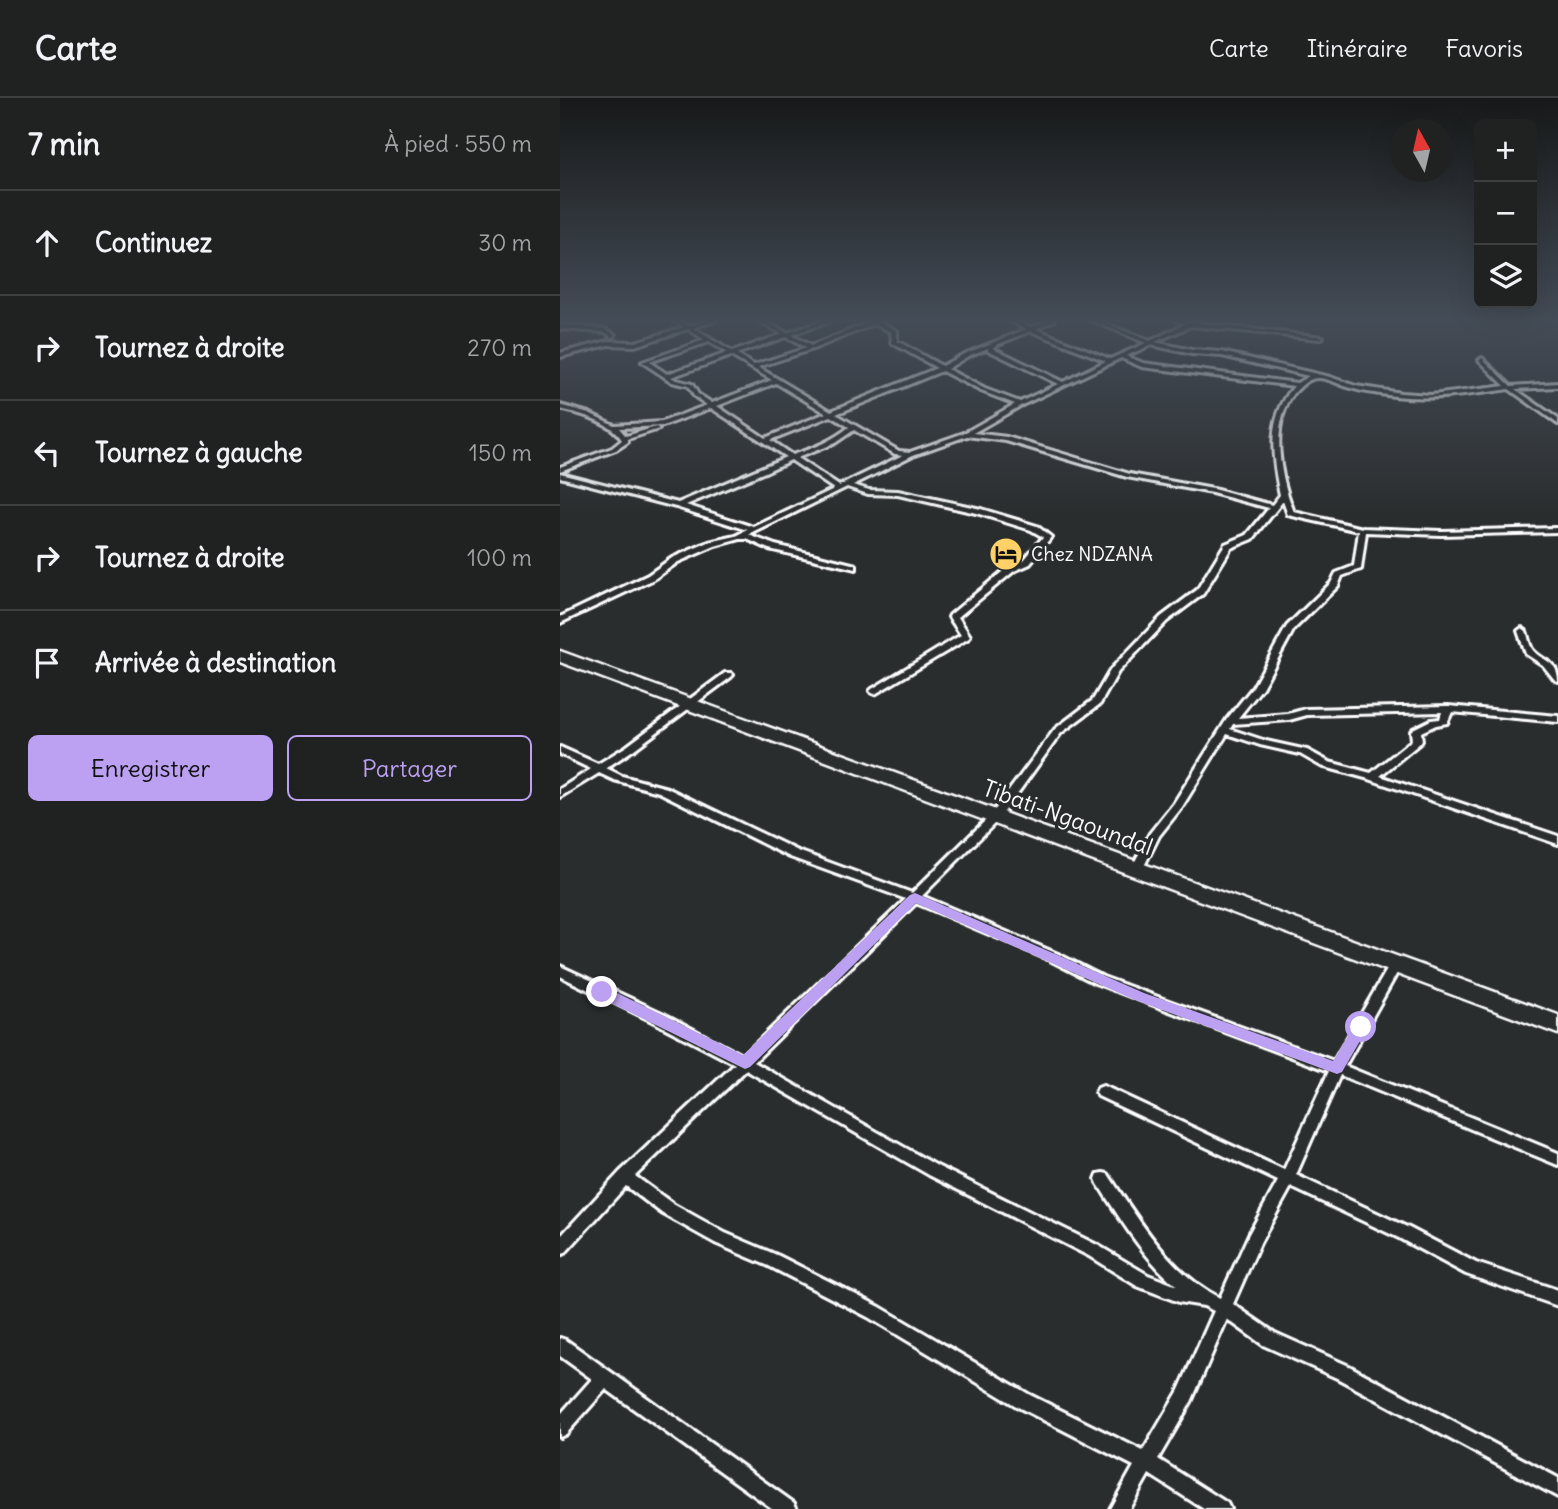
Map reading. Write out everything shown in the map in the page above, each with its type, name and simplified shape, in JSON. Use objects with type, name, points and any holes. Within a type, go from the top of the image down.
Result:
[{"type":"highway","name":"Tibati-Ngaoundal","points":[[560,656],[1558,1025]]},
{"type":"street","points":[[691,386],[696,396],[843,487],[868,492],[898,493],[978,511],[1034,528],[1047,537],[1027,562],[1011,569],[953,617],[966,636],[875,691]]},
{"type":"street","points":[[611,427],[663,424],[763,386]]},
{"type":"street","points":[[784,386],[897,453],[911,454]]},
{"type":"street","points":[[765,440],[896,386]]},
{"type":"street","points":[[975,386],[1020,404]]},
{"type":"street","points":[[734,539],[911,454],[966,434],[1059,386]]},
{"type":"street","points":[[1298,386],[1282,406],[1276,434],[1279,470],[1291,513],[1363,530],[1441,533],[1558,530]]},
{"type":"street","points":[[1349,386],[1417,397],[1469,395],[1509,387],[1537,386]]},
{"type":"street","points":[[1509,387],[1558,422]]},
{"type":"street","points":[[560,407],[574,410],[611,427],[625,438]]},
{"type":"street","points":[[625,438],[657,429],[663,424]]},
{"type":"street","points":[[680,505],[763,471],[775,463],[794,458],[845,435],[853,427]]},
{"type":"street","points":[[966,434],[1007,439],[1129,476],[1213,491],[1273,507]]},
{"type":"street","points":[[560,469],[622,446],[625,438]]},
{"type":"street","points":[[560,475],[680,505],[754,529]]},
{"type":"street","points":[[560,1248],[625,1177],[915,898],[995,817],[1058,731],[1097,702],[1114,671],[1164,619],[1200,592],[1228,546],[1250,537],[1284,495]]},
{"type":"street","points":[[1137,869],[1154,835],[1178,805],[1227,725],[1257,688],[1290,628],[1335,583],[1339,575],[1358,567],[1363,530]]},
{"type":"street","points":[[560,620],[651,577],[676,561],[712,544],[734,539],[748,537],[772,547],[853,567]]},
{"type":"street","points":[[1522,631],[1528,652],[1546,663],[1558,678]]},
{"type":"street","points":[[560,794],[600,769],[728,675]]},
{"type":"street","points":[[1227,725],[1289,717],[1306,712],[1448,709],[1558,719]]},
{"type":"street","points":[[1373,777],[1417,741],[1416,731],[1444,721],[1448,709]]},
{"type":"street","points":[[1227,725],[1303,752],[1325,764],[1373,777],[1558,841]]},
{"type":"street","points":[[560,750],[625,780],[668,792],[803,858],[915,898],[1129,992],[1337,1068],[1558,1159]]},
{"type":"street","points":[[1119,1509],[1185,1396],[1259,1230],[1337,1068],[1396,964]]},
{"type":"street","points":[[560,971],[745,1063],[934,1171],[1094,1251],[1143,1281],[1179,1294],[1206,1299]]},
{"type":"street","points":[[1103,1092],[1404,1233],[1472,1269],[1558,1298]]},
{"type":"street","points":[[625,1177],[668,1209],[720,1238],[774,1261],[874,1312],[1024,1401],[1146,1462],[1221,1509]]},
{"type":"street","points":[[1103,1179],[1166,1267],[1206,1299],[1225,1308],[1269,1339],[1343,1372],[1558,1488]]},
{"type":"street","points":[[560,1346],[788,1509]]},
{"type":"street","points":[[560,1428],[603,1379]]},
{"type":"place","name":"Chez NDZANA","points":[[1006,554]]},
{"type":"route","points":[[602,992],[745,1063],[915,898],[1054,957],[1099,980],[1337,1068],[1361,1027]]}]
